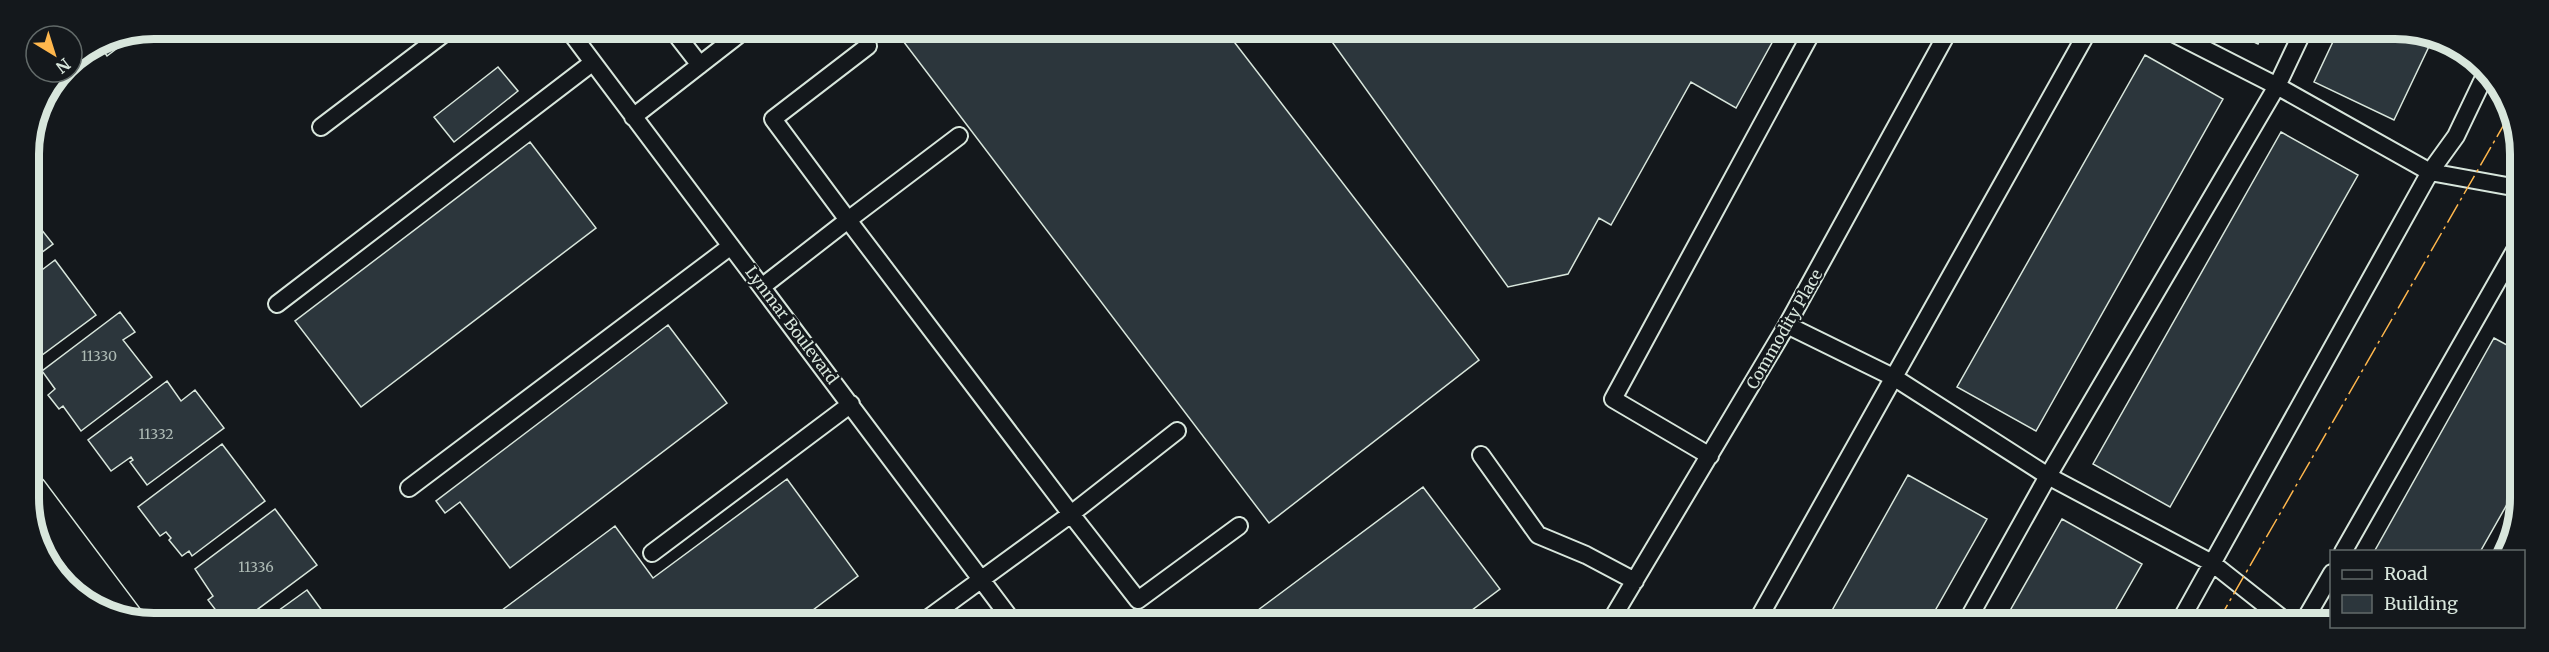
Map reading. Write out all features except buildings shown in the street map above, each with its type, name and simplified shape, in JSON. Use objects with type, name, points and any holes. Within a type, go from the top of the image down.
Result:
[{"type":"street","points":[[39,503],[117,607]]},
{"type":"lane","points":[[321,127],[437,39]]},
{"type":"lane","name":"Lynmar Boulevard","points":[[575,39],[763,286],[1006,613]]},
{"type":"lane","points":[[680,39],[700,65]]},
{"type":"lane","points":[[633,117],[733,39]]},
{"type":"lane","points":[[1710,456],[1613,399],[1808,39]]},
{"type":"lane","name":"Commodity Place","points":[[1615,613],[1787,325],[1944,39]]},
{"type":"lane","points":[[1762,613],[2084,39]]},
{"type":"lane","points":[[2185,39],[2277,86],[2430,172],[2510,187]]},
{"type":"lane","points":[[1972,613],[2048,476],[2277,86],[2299,39]]},
{"type":"lane","points":[[868,46],[773,118],[1071,514],[1138,600],[1239,526]]},
{"type":"lane","points":[[278,304],[592,63]]},
{"type":"lane","points":[[2184,613],[2430,172],[2456,136],[2483,80]]},
{"type":"lane","points":[[763,286],[959,136]]},
{"type":"lane","points":[[409,488],[731,246]]},
{"type":"lane","points":[[2344,550],[2510,259]]},
{"type":"lane","points":[[1787,325],[1895,378],[2048,476],[2212,563],[2275,613]]},
{"type":"lane","points":[[652,553],[851,404]]},
{"type":"lane","points":[[935,613],[1071,514],[1178,431]]},
{"type":"lane","points":[[1481,455],[1538,535],[1586,555],[1635,581]]},
{"type":"lane","points":[[2309,613],[2330,575]]},
{"type":"power","points":[[2223,613],[2505,122]]}]
